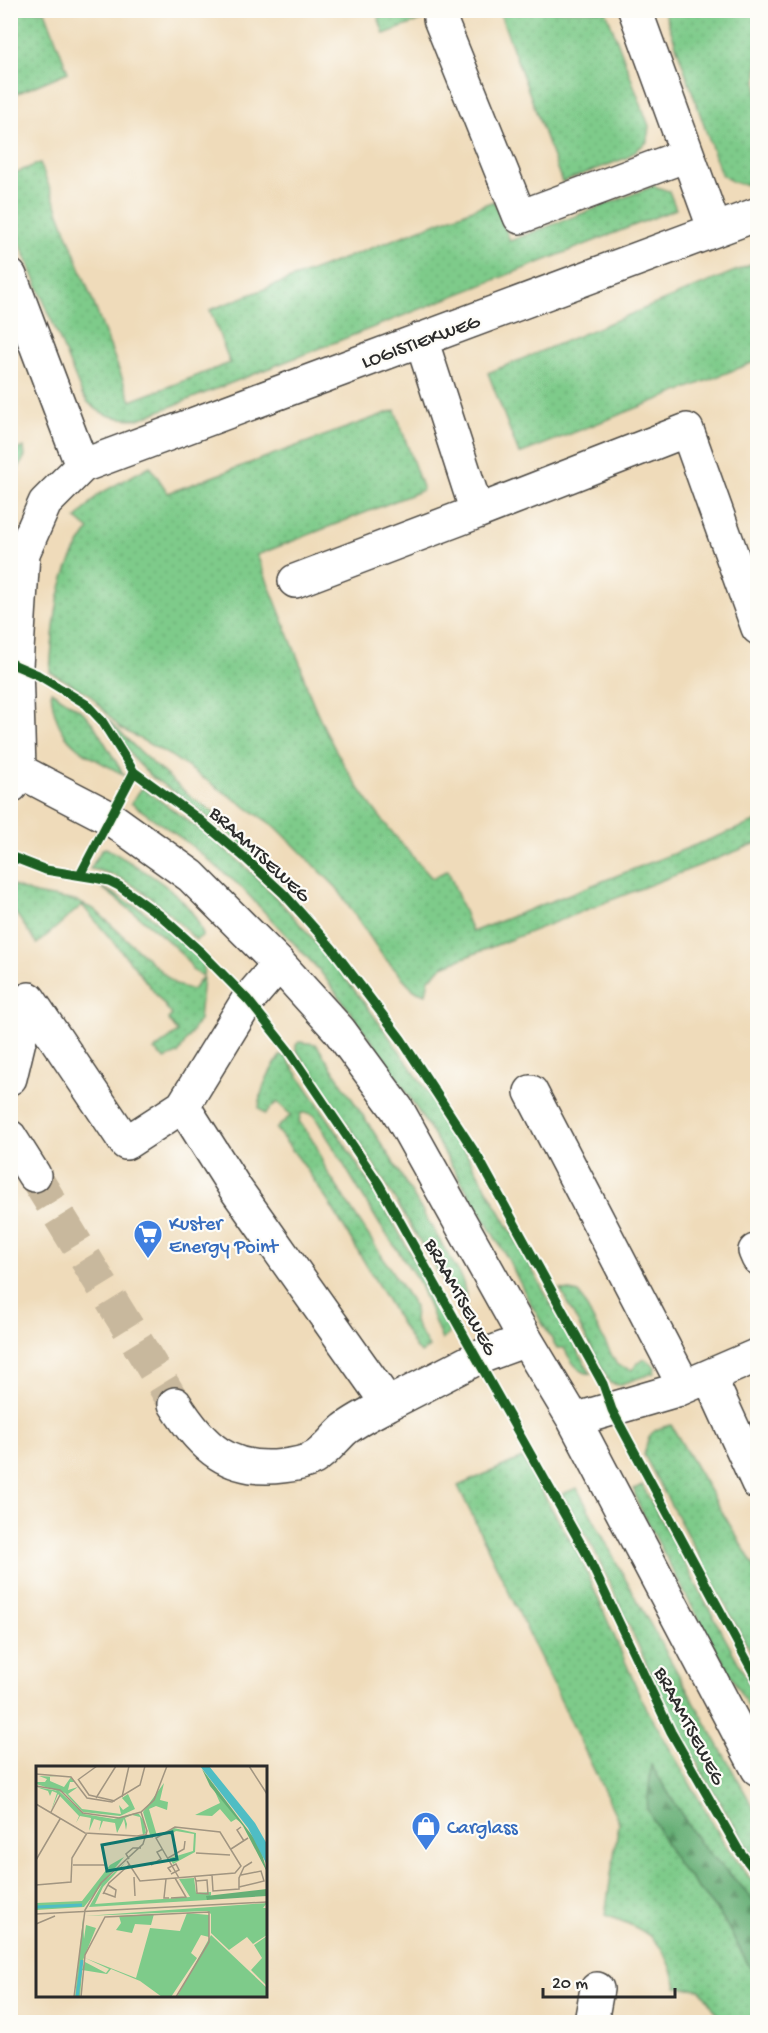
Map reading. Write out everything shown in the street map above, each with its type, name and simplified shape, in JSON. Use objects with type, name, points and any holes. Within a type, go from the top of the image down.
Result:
[{"type":"street","points":[[635,10],[715,230]]},
{"type":"street","points":[[440,19],[520,217],[687,155]]},
{"type":"street","name":"LOGISTIEKWEG","points":[[13,775],[17,564],[45,503],[82,466],[758,214]]},
{"type":"street","points":[[10,276],[82,466]]},
{"type":"street","points":[[421,339],[477,512]]},
{"type":"street","points":[[295,581],[687,430],[758,628]]},
{"type":"street","name":"BRAAMTSEWEG","points":[[13,775],[110,818],[191,876],[279,963],[339,1030],[397,1109],[526,1340],[574,1420],[758,1769]]},
{"type":"street","points":[[10,1078],[29,999],[126,1143],[183,1106],[248,1000],[279,963]]},
{"type":"street","points":[[531,1092],[696,1381],[758,1483]]},
{"type":"street","points":[[183,1106],[235,1188],[388,1404]]},
{"type":"street","points":[[10,1137],[34,1175]]},
{"type":"street","points":[[175,1404],[186,1422],[208,1448],[226,1459],[243,1465],[267,1468],[291,1465],[312,1459],[330,1446],[345,1429],[388,1404],[477,1358],[526,1340]]},
{"type":"street","points":[[574,1420],[612,1410],[696,1381],[758,1355]]},
{"type":"street","points":[[591,2022],[597,1989]]},
{"type":"green space","points":[[11,10],[45,11],[68,72],[11,96]]},
{"type":"green space","points":[[397,11],[447,11],[384,34],[378,17]]},
{"type":"green space","points":[[499,11],[606,11],[649,126],[647,142],[626,158],[562,182]]},
{"type":"green space","points":[[664,11],[757,11],[757,182],[747,185],[738,184],[721,174]]},
{"type":"green space","points":[[40,163],[131,401],[230,363],[210,310],[494,201],[510,241],[654,186],[669,191],[676,209],[139,419],[130,419],[100,412],[82,394],[11,221],[11,180],[15,173]]},
{"type":"green space","points":[[757,262],[757,361],[519,454],[488,373]]},
{"type":"green space","points":[[395,410],[423,490],[257,555],[301,666],[310,696],[341,759],[383,821],[432,878],[448,870],[472,932],[757,821],[757,843],[443,966],[429,979],[426,994],[414,990],[382,955],[337,888],[277,828],[171,756],[120,728],[89,694],[50,672],[55,615],[63,580],[78,547],[89,530],[76,519],[99,494],[150,466],[168,493]]},
{"type":"green space","points":[[24,447],[25,456],[11,482],[11,452]]},
{"type":"green space","points":[[51,691],[83,712],[94,725],[124,775],[84,752],[65,735],[58,723]]},
{"type":"green space","points":[[105,717],[191,797],[237,828],[283,883],[235,839],[184,798],[153,778],[135,760]]},
{"type":"green space","points":[[142,788],[216,842],[257,878],[310,936],[359,996],[449,1125],[591,1374],[578,1368],[564,1348],[557,1348],[529,1301],[508,1259],[434,1136],[385,1059],[320,971],[240,886],[188,843],[131,803]]},
{"type":"green space","points":[[106,848],[149,874],[176,895],[188,907],[203,935],[196,940],[148,895],[120,878],[90,869],[102,849]]},
{"type":"green space","points":[[11,885],[35,894],[76,901],[95,910],[176,985],[193,990],[203,976],[192,970],[188,962],[167,940],[101,887],[142,910],[200,959],[204,967],[199,1020],[178,1054],[165,1059],[154,1050],[178,1032],[168,1019],[172,1015],[82,905],[37,944],[11,908]]},
{"type":"green space","points":[[299,1042],[316,1044],[390,1157],[462,1278],[467,1300],[464,1317],[363,1148],[296,1050]]},
{"type":"green space","points":[[280,1056],[285,1056],[331,1123],[389,1215],[450,1324],[449,1334],[442,1340],[418,1280],[380,1225],[314,1115],[301,1113],[299,1121],[316,1145],[326,1170],[415,1307],[414,1322],[429,1347],[421,1353],[416,1349],[333,1209],[276,1129],[291,1115],[277,1102],[265,1114],[259,1108],[266,1081]]},
{"type":"green space","points":[[560,1289],[579,1293],[617,1365],[632,1370],[645,1359],[655,1367],[654,1373],[618,1385],[610,1383]]},
{"type":"green space","points":[[671,1425],[757,1571],[757,1664],[644,1455],[651,1434]]},
{"type":"green space","points":[[522,1458],[580,1557],[642,1700],[724,1843],[757,1888],[757,1907],[747,1892],[700,1844],[651,1766],[676,1862],[722,1917],[757,1980],[757,2022],[723,2022],[700,1989],[677,1987],[667,1958],[653,1939],[633,1926],[605,1915],[619,1822],[458,1486]]},
{"type":"green space","points":[[642,1485],[757,1697],[757,1722],[690,1603],[637,1502],[634,1489]]},
{"type":"green space","points":[[577,1488],[635,1597],[757,1814],[757,1862],[705,1778],[658,1689],[594,1549],[562,1494]]},
{"type":"green space","points":[[651,1765],[700,1844],[747,1892],[757,1907],[757,1980],[722,1917],[676,1862],[647,1809]]},
{"type":"tunnel","points":[[34,1175],[175,1404]]},
{"type":"cycle path","points":[[10,663],[38,675],[86,704],[102,721],[134,772],[200,820],[284,894],[332,948],[401,1039],[478,1157],[603,1384],[612,1410],[758,1681]]},
{"type":"cycle path","points":[[80,875],[134,772]]},
{"type":"cycle path","points":[[10,856],[46,870],[109,881],[119,886],[161,916],[201,952],[248,1000],[288,1050],[379,1184],[586,1553],[671,1732],[738,1849],[758,1875]]},
{"type":"place","name":"Kuster Energy Point","points":[[148,1260]]},
{"type":"place","name":"Carglass","points":[[426,1852]]}]
